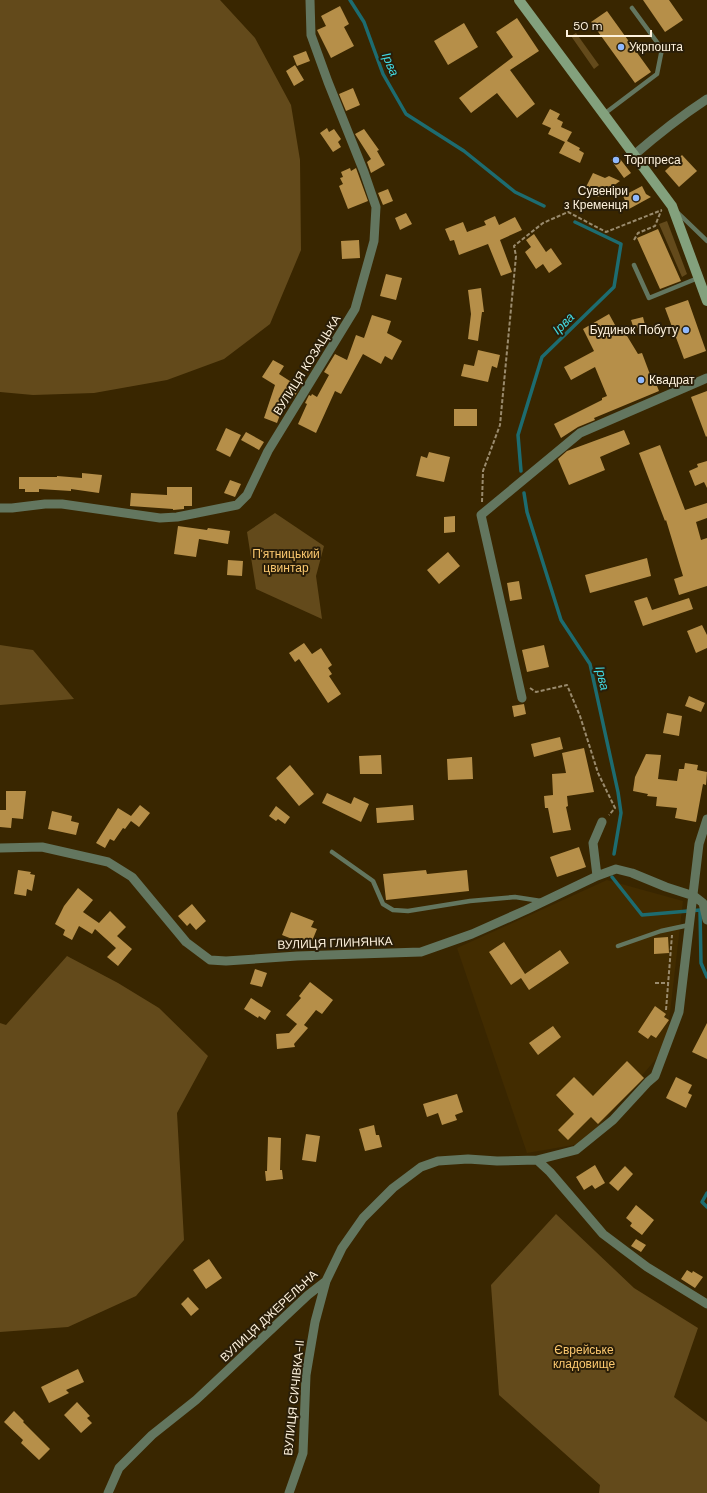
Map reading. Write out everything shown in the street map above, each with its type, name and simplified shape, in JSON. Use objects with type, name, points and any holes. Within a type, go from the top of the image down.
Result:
[{"type":"main road","points":[[519,0],[672,206],[707,301]]},
{"type":"street","name":"ВУЛИЦЯ КОЗАЦЬКА","points":[[0,508],[62,504],[160,518],[177,517],[236,505],[247,495],[268,451],[355,309],[374,241],[376,207],[311,35],[310,0]]},
{"type":"street","points":[[634,155],[654,137],[707,100]]},
{"type":"street","points":[[522,698],[481,515],[580,433],[707,378]]},
{"type":"street","name":"ВУЛИЦЯ ДЖЕРЕЛЬНА","points":[[108,1493],[118,1468],[152,1435],[196,1400],[308,1295],[326,1281],[342,1248],[363,1218],[393,1188],[420,1167],[438,1161],[468,1159],[497,1161],[537,1160],[576,1150],[613,1120],[655,1076],[679,1012],[699,844],[707,819]]},
{"type":"street","points":[[597,876],[593,843],[602,822]]},
{"type":"street","name":"ВУЛИЦЯ ГЛИНЯНКА","points":[[0,848],[42,848],[108,862],[132,876],[186,942],[210,960],[226,961],[298,956],[421,952],[472,934],[597,876],[616,869],[632,873],[693,900]]},
{"type":"street","points":[[693,900],[703,903],[707,920]]},
{"type":"street","points":[[537,1160],[550,1172],[603,1234],[647,1267],[707,1304]]},
{"type":"street","name":"ВУЛИЦЯ СИЧІВКА-II","points":[[289,1493],[303,1453],[306,1376],[315,1322],[326,1281]]},
{"type":"lane","points":[[604,114],[657,74],[662,49],[632,8]]},
{"type":"lane","points":[[672,206],[706,238]]},
{"type":"lane","points":[[634,265],[649,298],[698,278]]},
{"type":"lane","points":[[332,852],[373,881],[383,904],[393,910],[408,911],[470,901],[515,897],[544,901]]},
{"type":"lane","points":[[618,946],[673,928],[689,925]]},
{"type":"path","points":[[481,515],[482,471],[500,425],[516,256],[514,246],[543,223],[568,212],[606,232],[672,206]]},
{"type":"path","points":[[634,240],[638,233],[655,226],[661,211]]},
{"type":"path","points":[[519,682],[536,692],[567,685],[580,716],[598,773],[616,808],[602,822]]},
{"type":"path","points":[[666,1010],[673,928]]},
{"type":"path","points":[[655,983],[668,983]]},
{"type":"shaded area","points":[[607,880],[683,901],[666,1047],[585,1143],[527,1153],[457,948]]},
{"type":"green space","points":[[0,0],[220,0],[255,38],[291,105],[300,160],[301,250],[270,324],[224,359],[167,380],[94,393],[33,395],[0,392]]},
{"type":"green space","points":[[576,33],[599,65],[594,69],[571,36]]},
{"type":"green space","points":[[667,221],[687,274],[682,277],[659,224]]},
{"type":"green space","name":"П'ятницький цвинтар","points":[[275,513],[324,546],[316,576],[322,619],[256,589],[247,532]]},
{"type":"green space","points":[[0,645],[33,650],[74,699],[0,705]]},
{"type":"green space","points":[[67,956],[118,983],[159,1008],[208,1056],[177,1113],[184,1240],[136,1296],[68,1327],[0,1332],[0,1023],[6,1025]]},
{"type":"green space","name":"Єврейське кладовище","points":[[556,1214],[634,1288],[698,1328],[674,1397],[707,1422],[707,1493],[599,1493],[600,1485],[499,1395],[491,1285]]},
{"type":"building","points":[[643,0],[669,0],[683,20],[665,32]]},
{"type":"building","points":[[340,6],[349,24],[344,27],[354,46],[331,58],[317,30],[326,26],[321,16]]},
{"type":"building","name":"Укрпошта","points":[[607,11],[651,72],[635,83],[591,22]]},
{"type":"building","points":[[517,18],[539,51],[510,70],[535,104],[517,118],[497,93],[471,113],[459,98],[513,57],[496,32]]},
{"type":"building","points":[[464,23],[478,47],[448,65],[434,41]]},
{"type":"building","points":[[306,51],[310,61],[297,66],[293,56]]},
{"type":"building","points":[[295,65],[304,80],[294,86],[286,71]]},
{"type":"building","points":[[353,88],[360,105],[346,111],[339,94]]},
{"type":"building","points":[[550,109],[560,114],[557,119],[563,122],[561,127],[572,132],[567,141],[580,148],[579,150],[584,153],[580,163],[559,153],[565,142],[548,134],[551,128],[542,124]]},
{"type":"building","points":[[327,128],[329,132],[334,129],[341,139],[338,142],[341,147],[333,152],[320,133]]},
{"type":"building","points":[[364,129],[379,150],[377,151],[385,165],[371,173],[367,162],[371,159],[355,134]]},
{"type":"building","points":[[617,155],[631,173],[624,178],[611,160]]},
{"type":"building","points":[[682,155],[697,171],[679,187],[665,171]]},
{"type":"building","points":[[350,168],[351,171],[356,168],[368,201],[348,209],[339,186],[343,184],[340,178],[343,177],[341,172]]},
{"type":"building","points":[[593,173],[605,178],[609,176],[620,181],[598,197],[585,189]]},
{"type":"building","name":"Сувеніри з Кременця","points":[[642,186],[646,194],[651,197],[629,209],[623,196]]},
{"type":"building","points":[[388,189],[393,201],[383,205],[378,193]]},
{"type":"building","points":[[406,213],[412,224],[400,230],[395,218]]},
{"type":"building","points":[[495,216],[499,225],[515,217],[522,230],[500,240],[512,272],[501,276],[488,244],[459,255],[454,240],[450,241],[445,229],[463,222],[467,232],[486,225],[484,221]]},
{"type":"building","points":[[658,229],[681,281],[660,289],[637,238]]},
{"type":"building","points":[[534,234],[546,252],[551,248],[562,264],[549,273],[543,264],[536,269],[525,252],[531,247],[526,240]]},
{"type":"building","points":[[359,240],[360,258],[342,259],[341,241]]},
{"type":"building","points":[[386,274],[402,278],[396,300],[380,296]]},
{"type":"building","points":[[481,288],[484,312],[482,312],[478,341],[468,339],[471,314],[468,290]]},
{"type":"building","name":"Будинок Побуту","points":[[688,300],[706,351],[684,359],[665,308]]},
{"type":"building","points":[[609,314],[620,334],[624,331],[638,354],[642,353],[651,377],[653,376],[659,391],[594,418],[595,420],[578,427],[561,438],[554,424],[602,400],[602,398],[607,396],[595,367],[571,380],[564,367],[594,351],[583,329]]},
{"type":"building","points":[[372,315],[391,321],[387,333],[402,341],[392,360],[385,356],[381,364],[363,354],[341,394],[335,391],[316,433],[298,424],[307,404],[305,403],[309,395],[311,396],[312,394],[317,397],[329,375],[324,372],[335,354],[347,360],[356,335],[364,338]]},
{"type":"building","points":[[643,317],[645,325],[634,329],[631,320]]},
{"type":"building","points":[[478,350],[500,355],[497,368],[492,366],[488,382],[461,376],[464,364],[474,366]]},
{"type":"building","points":[[273,360],[284,366],[279,374],[293,383],[291,385],[299,389],[294,397],[288,393],[277,423],[264,418],[275,385],[262,377]]},
{"type":"building","points":[[707,391],[707,436],[706,437],[691,397]]},
{"type":"building","points":[[454,409],[477,409],[477,426],[454,426]]},
{"type":"building","points":[[226,428],[241,435],[230,457],[216,450]]},
{"type":"building","points":[[624,430],[630,444],[600,457],[605,470],[569,485],[558,459],[567,451]]},
{"type":"building","points":[[246,432],[264,442],[259,450],[241,440]]},
{"type":"building","points":[[660,445],[685,510],[707,503],[707,518],[696,522],[701,540],[707,538],[707,586],[679,595],[674,579],[683,576],[666,520],[665,521],[639,453]]},
{"type":"building","points":[[429,452],[450,457],[444,482],[416,476],[421,456],[427,458]]},
{"type":"building","points":[[707,461],[707,488],[704,482],[695,486],[689,471],[698,467],[697,464]]},
{"type":"building","points":[[82,473],[102,475],[99,493],[71,489],[71,491],[39,489],[39,492],[25,492],[25,489],[19,489],[19,477],[57,476],[82,478]]},
{"type":"building","points":[[230,480],[241,484],[235,497],[224,493]]},
{"type":"building","points":[[167,487],[192,487],[192,506],[184,506],[184,509],[173,510],[130,506],[131,493],[167,495]]},
{"type":"building","points":[[455,516],[455,532],[444,533],[444,517]]},
{"type":"building","points":[[178,526],[207,530],[208,528],[230,531],[228,544],[199,539],[196,557],[174,554]]},
{"type":"building","points":[[448,552],[460,566],[439,584],[427,570]]},
{"type":"building","points":[[647,558],[651,576],[590,593],[585,575]]},
{"type":"building","points":[[228,560],[243,561],[242,576],[227,575]]},
{"type":"building","points":[[519,581],[522,599],[510,601],[507,583]]},
{"type":"building","points":[[647,597],[652,610],[689,598],[693,609],[643,626],[634,601]]},
{"type":"building","points":[[702,625],[707,635],[707,648],[696,653],[687,631]]},
{"type":"building","points":[[304,643],[312,654],[321,648],[332,665],[328,668],[332,674],[329,676],[341,694],[328,703],[299,659],[295,662],[289,653]]},
{"type":"building","points":[[544,645],[549,667],[527,672],[522,650]]},
{"type":"building","points":[[689,696],[705,703],[701,712],[685,706]]},
{"type":"building","points":[[524,704],[526,714],[514,717],[512,706]]},
{"type":"building","points":[[667,713],[682,716],[679,736],[663,733]]},
{"type":"building","points":[[560,737],[563,749],[534,757],[531,744]]},
{"type":"building","points":[[584,748],[594,792],[567,796],[568,806],[566,807],[571,830],[553,833],[548,808],[545,808],[544,796],[553,795],[552,774],[566,773],[562,753]]},
{"type":"building","points":[[646,754],[661,755],[658,779],[677,781],[679,769],[684,769],[685,763],[698,765],[697,770],[707,772],[706,785],[703,784],[696,822],[675,818],[677,808],[656,806],[657,797],[647,796],[648,794],[633,791],[635,777]]},
{"type":"building","points":[[381,755],[382,774],[360,774],[359,756]]},
{"type":"building","points":[[472,757],[473,779],[448,780],[447,759]]},
{"type":"building","points":[[290,765],[314,794],[299,806],[276,778]]},
{"type":"building","points":[[6,791],[26,791],[23,819],[12,818],[11,828],[0,827],[0,810],[6,810]]},
{"type":"building","points":[[327,793],[351,804],[354,797],[369,804],[361,822],[322,803]]},
{"type":"building","points":[[140,805],[150,813],[139,827],[131,821],[125,829],[123,828],[114,841],[110,839],[105,848],[96,843],[118,808],[131,816]]},
{"type":"building","points":[[413,805],[414,820],[377,823],[376,808]]},
{"type":"building","points":[[276,806],[290,817],[285,824],[278,819],[276,821],[269,816]]},
{"type":"building","points":[[52,811],[72,816],[71,821],[79,823],[76,835],[48,829]]},
{"type":"building","points":[[579,847],[586,867],[557,877],[550,857]]},
{"type":"building","points":[[18,870],[31,872],[30,874],[35,875],[32,891],[27,889],[26,896],[14,894]]},
{"type":"building","points":[[426,870],[427,874],[467,870],[469,891],[386,900],[383,874]]},
{"type":"building","points":[[78,888],[93,900],[83,912],[99,923],[110,911],[126,927],[117,936],[132,949],[118,966],[107,957],[116,948],[95,929],[92,934],[79,926],[72,940],[63,935],[65,930],[55,924],[64,906]]},
{"type":"building","points":[[192,904],[206,921],[196,930],[190,923],[187,926],[178,916]]},
{"type":"building","points":[[291,912],[314,921],[311,927],[317,929],[310,946],[282,935]]},
{"type":"building","points":[[668,937],[669,953],[654,954],[654,938]]},
{"type":"building","points":[[504,942],[525,974],[560,950],[569,963],[529,990],[521,978],[511,985],[489,952]]},
{"type":"building","points":[[255,969],[267,973],[262,987],[250,984]]},
{"type":"building","points":[[310,982],[333,1000],[322,1014],[316,1010],[304,1025],[308,1028],[294,1044],[295,1047],[277,1049],[276,1034],[289,1033],[297,1024],[286,1015],[301,998],[299,996]]},
{"type":"building","points":[[251,998],[271,1011],[265,1020],[259,1016],[258,1018],[244,1009]]},
{"type":"building","points":[[655,1006],[666,1014],[664,1017],[669,1020],[656,1038],[651,1035],[648,1039],[638,1032]]},
{"type":"building","points":[[707,1023],[707,1059],[692,1052]]},
{"type":"building","points":[[553,1026],[561,1037],[538,1055],[529,1043]]},
{"type":"building","points":[[627,1061],[644,1078],[598,1124],[591,1117],[568,1140],[558,1130],[574,1114],[556,1095],[574,1077],[593,1096]]},
{"type":"building","points":[[676,1077],[692,1085],[688,1093],[692,1095],[686,1108],[666,1098]]},
{"type":"building","points":[[457,1094],[463,1112],[455,1115],[457,1120],[442,1125],[438,1113],[427,1117],[423,1104]]},
{"type":"building","points":[[374,1125],[376,1135],[379,1135],[382,1147],[365,1151],[359,1129]]},
{"type":"building","points":[[306,1134],[320,1136],[316,1162],[302,1160]]},
{"type":"building","points":[[268,1137],[281,1138],[280,1170],[282,1170],[283,1179],[266,1181],[265,1171],[267,1171]]},
{"type":"building","points":[[595,1165],[605,1183],[595,1189],[592,1185],[584,1190],[576,1177]]},
{"type":"building","points":[[625,1166],[633,1174],[618,1191],[609,1183]]},
{"type":"building","points":[[636,1205],[654,1220],[642,1235],[630,1226],[632,1223],[626,1218]]},
{"type":"building","points":[[636,1239],[646,1245],[641,1252],[631,1246]]},
{"type":"building","points":[[209,1259],[222,1278],[206,1289],[193,1270]]},
{"type":"building","points":[[687,1270],[692,1273],[693,1271],[703,1277],[695,1288],[681,1279]]},
{"type":"building","points":[[188,1297],[199,1309],[191,1316],[181,1304]]},
{"type":"building","points":[[78,1369],[84,1382],[66,1390],[69,1393],[49,1403],[41,1387]]},
{"type":"building","points":[[77,1402],[90,1416],[87,1418],[92,1423],[81,1433],[64,1415]]},
{"type":"building","points":[[14,1411],[50,1449],[39,1460],[21,1443],[23,1440],[4,1422]]},
{"type":"waterway","name":"Ірва","points":[[350,0],[364,22],[383,74],[406,114],[464,151],[515,192],[544,206]]},
{"type":"waterway","name":"Ірва","points":[[521,471],[518,435],[542,357],[614,287],[621,244],[575,222]]},
{"type":"waterway","name":"Ірва","points":[[524,493],[527,512],[561,620],[590,664],[618,792],[621,813],[614,854]]},
{"type":"waterway","name":"Ірва","points":[[612,877],[642,915],[700,910],[701,963],[707,977]]},
{"type":"waterway","name":"Ірва","points":[[707,1193],[702,1202],[707,1207]]},
{"type":"place","name":"Укрпошта","points":[[621,47]]},
{"type":"place","name":"Торгпреса","points":[[616,160]]},
{"type":"place","name":"Сувеніри з Кременця","points":[[636,198]]},
{"type":"place","name":"Будинок Побуту","points":[[686,330]]},
{"type":"place","name":"Квадрат","points":[[641,380]]}]
